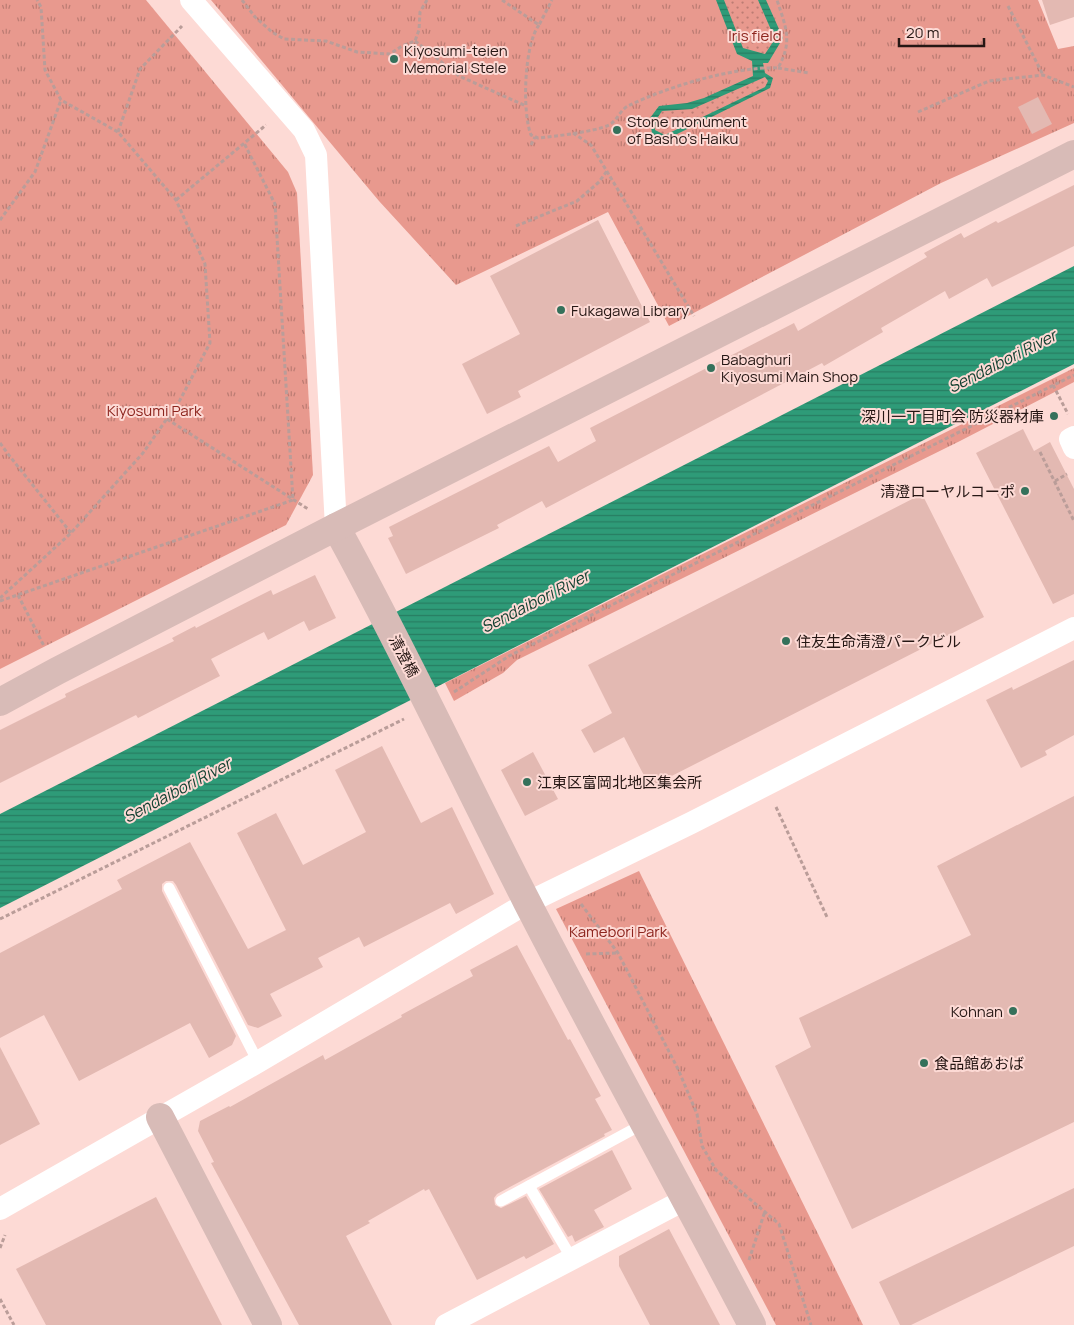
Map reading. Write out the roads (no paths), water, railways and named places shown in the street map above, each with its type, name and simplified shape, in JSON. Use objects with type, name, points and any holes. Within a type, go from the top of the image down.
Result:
[{"type":"street","points":[[189,10],[304,130],[316,155],[336,527]]},
{"type":"street","points":[[0,702],[336,527],[1074,154]]},
{"type":"street","points":[[1071,427],[1070,439],[1074,448]]},
{"type":"street","name":"清澄橋","points":[[336,527],[527,903],[643,1124],[686,1199],[752,1325]]},
{"type":"street","points":[[4,1219],[160,1117],[258,1062],[527,903],[691,823],[1074,628]]},
{"type":"street","points":[[160,1117],[268,1325]]},
{"type":"street","points":[[446,1325],[686,1199]]},
{"type":"lane","points":[[169,888],[258,1062]]},
{"type":"lane","points":[[502,1201],[643,1124]]},
{"type":"lane","points":[[529,1186],[572,1259]]},
{"type":"water","points":[[716,0],[724,0],[743,48],[765,54],[775,39],[758,0],[766,0],[783,38],[768,63],[763,63],[765,73],[773,78],[770,88],[665,140],[652,134],[650,118],[659,106],[687,103],[704,98],[753,76],[752,61],[737,54]],"holes":[[[765,77],[768,81],[765,87],[665,135],[655,130],[656,120],[662,111],[692,109]]]},
{"type":"water","name":"Sendaibori River","points":[[1074,266],[1074,364],[0,908],[0,814]]},
{"type":"place","name":"Kiyosumi-teien Memorial Stele","points":[[394,59]]},
{"type":"place","name":"Stone monument of Basho’s Haiku","points":[[617,130]]},
{"type":"place","name":"Fukagawa Library","points":[[561,310]]},
{"type":"place","name":"Babaghuri Kiyosumi Main Shop","points":[[711,368]]},
{"type":"place","name":"深川一丁目町会 防災器材庫","points":[[1054,416]]},
{"type":"place","name":"清澄ローヤルコーポ","points":[[1025,491]]},
{"type":"place","name":"住友生命清澄パークビル","points":[[786,641]]},
{"type":"place","name":"江東区富岡北地区集会所","points":[[527,782]]},
{"type":"place","name":"Kohnan","points":[[1013,1011]]},
{"type":"place","name":"食品館あおば","points":[[924,1063]]},
{"type":"park label","name":"Iris field","points":[[755,35]]},
{"type":"park label","name":"Kiyosumi Park","points":[[154,410]]},
{"type":"park label","name":"Kamebori Park","points":[[618,931]]}]
